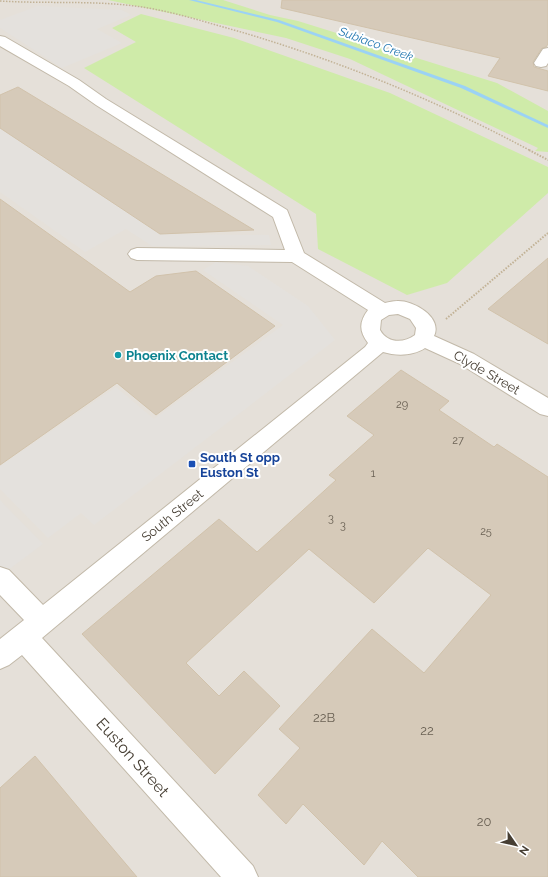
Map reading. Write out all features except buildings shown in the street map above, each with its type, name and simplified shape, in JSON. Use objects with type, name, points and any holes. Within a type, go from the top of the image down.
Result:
[{"type":"street","points":[[0,40],[74,83],[101,102],[281,214],[296,256]]},
{"type":"street","points":[[137,254],[296,256],[382,310]]},
{"type":"street","points":[[405,308],[420,315],[425,332],[416,345],[402,348],[392,347],[380,343],[373,337],[369,326],[370,320],[375,314],[382,310],[405,308]]},
{"type":"street","name":"Clyde Street","points":[[425,332],[548,408]]},
{"type":"street","name":"South Street","points":[[0,656],[372,352],[380,343]]},
{"type":"street","name":"Euston Street","points":[[0,578],[33,629],[242,877]]},
{"type":"path","points":[[0,1],[97,3],[142,7],[246,34],[320,57],[413,93],[469,118],[548,160]]},
{"type":"path","points":[[425,332],[443,321],[548,233]]},
{"type":"shaded area","points":[[0,0],[548,0],[548,877],[0,877]]},
{"type":"shaded area","points":[[38,6],[122,10],[131,15],[97,29],[122,43],[62,68],[0,28],[0,20]]},
{"type":"shaded area","points":[[0,128],[160,234],[269,235],[271,245],[152,246],[126,229],[85,252],[0,192]]},
{"type":"shaded area","points":[[216,262],[248,266],[308,306],[335,340],[94,525],[81,513],[48,538],[0,489],[0,466],[116,387],[154,419],[283,325],[203,270]]},
{"type":"shaded area","points":[[0,500],[43,544],[0,576]]},
{"type":"green space","points":[[108,0],[223,0],[270,15],[298,21],[497,83],[548,111],[548,152],[535,151],[538,148],[350,59],[286,38]]},
{"type":"green space","points":[[141,14],[234,38],[390,93],[548,167],[548,193],[447,283],[407,295],[318,249],[316,214],[84,68],[136,42],[112,28]]},
{"type":"waterway","name":"Subiaco Creek","points":[[191,0],[278,21],[463,87],[548,127]]},
{"type":"place","name":"Phoenix Contact","points":[[118,355]]},
{"type":"place","name":"South St opp Euston St","points":[[192,464]]}]
